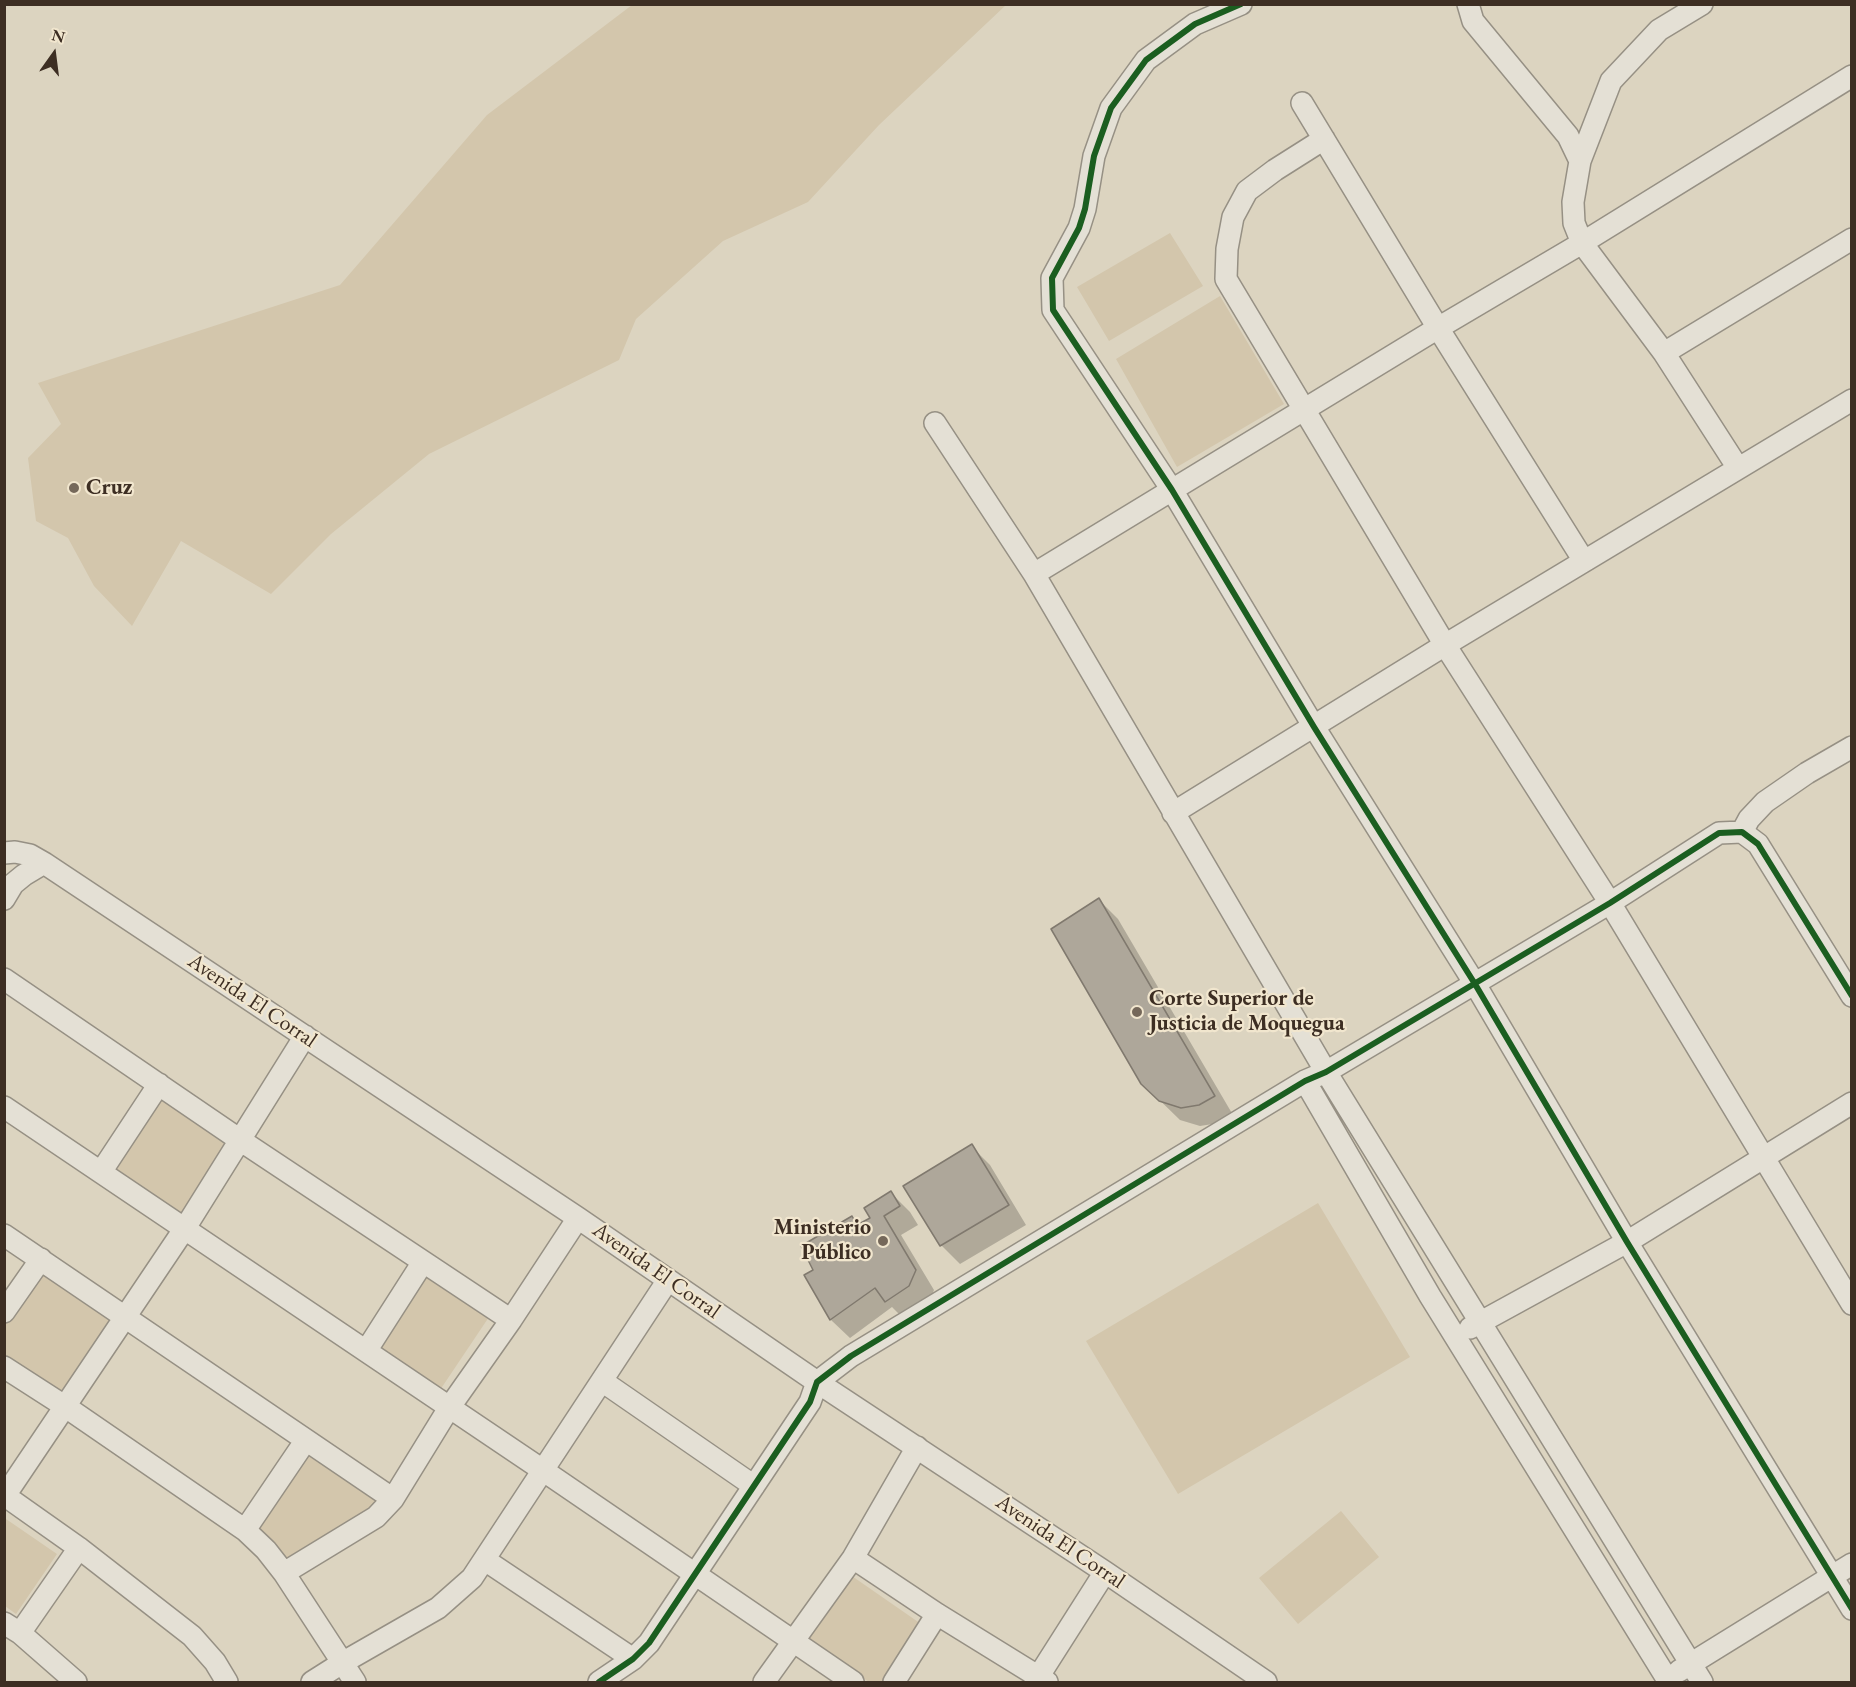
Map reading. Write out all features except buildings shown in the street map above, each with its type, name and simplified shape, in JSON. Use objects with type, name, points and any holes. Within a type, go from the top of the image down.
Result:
[{"type":"street","points":[[1241,4],[1194,24],[1146,60],[1111,108],[1094,156],[1085,209],[1079,228],[1052,279],[1053,310],[1172,490],[1314,727],[1475,984],[1628,1242],[1851,1609]]},
{"type":"street","points":[[1468,4],[1473,21],[1568,136],[1580,161]]},
{"type":"street","points":[[1702,4],[1659,30],[1611,81],[1580,161],[1573,202],[1574,223],[1582,243],[1664,353],[1738,468]]},
{"type":"street","points":[[1034,574],[1582,243],[1851,76]]},
{"type":"street","points":[[1302,103],[1438,328],[1584,561]]},
{"type":"street","points":[[1324,140],[1275,170],[1247,191],[1233,217],[1227,249],[1226,279],[1445,645],[1610,903],[1851,1304]]},
{"type":"street","points":[[1664,353],[1851,239]]},
{"type":"street","points":[[1173,813],[1445,645],[1851,400]]},
{"type":"street","points":[[935,423],[1034,574],[1326,1072],[1702,1683]]},
{"type":"street","points":[[1742,832],[1749,819],[1765,802],[1807,773],[1851,747]]},
{"type":"street","points":[[599,1683],[633,1659],[649,1643],[810,1402],[817,1382],[851,1356],[1305,1082],[1326,1072],[1610,903],[1719,833],[1742,832],[1758,844],[1851,996]]},
{"type":"street","name":"Avenida El Corral","points":[[4,853],[15,852],[30,855],[44,863],[578,1218],[817,1382],[1105,1572],[1266,1683]]},
{"type":"street","points":[[4,899],[13,884],[44,863]]},
{"type":"street","points":[[4,979],[240,1140],[511,1320]]},
{"type":"street","points":[[227,1683],[215,1662],[192,1636],[79,1548],[5,1496],[184,1228],[305,1036]]},
{"type":"street","points":[[1305,1082],[1430,1296],[1664,1681],[1851,1564]]},
{"type":"street","points":[[101,1172],[159,1084]]},
{"type":"street","points":[[1456,1337],[1480,1321],[1628,1242],[1851,1103]]},
{"type":"street","points":[[4,1107],[544,1471],[853,1683]]},
{"type":"street","points":[[284,1573],[376,1517],[393,1499],[449,1408],[511,1320],[578,1218]]},
{"type":"street","points":[[4,1235],[393,1499]]},
{"type":"street","points":[[4,1312],[41,1259]]},
{"type":"street","points":[[366,1351],[423,1262]]},
{"type":"street","points":[[312,1683],[342,1663],[438,1608],[472,1578],[668,1280]]},
{"type":"street","points":[[4,1367],[245,1530],[266,1550],[284,1573],[355,1683]]},
{"type":"street","points":[[602,1381],[754,1486]]},
{"type":"street","points":[[245,1530],[306,1440]]},
{"type":"street","points":[[764,1683],[853,1558],[917,1447]]},
{"type":"street","points":[[76,1683],[12,1628],[79,1548]]},
{"type":"street","points":[[853,1558],[1041,1681],[1105,1572]]},
{"type":"street","points":[[484,1560],[633,1659]]},
{"type":"street","points":[[894,1683],[937,1614]]},
{"type":"shaded area","points":[[632,5],[1006,5],[879,125],[808,202],[723,241],[636,319],[619,360],[429,454],[331,534],[271,594],[181,541],[132,626],[94,586],[68,538],[36,521],[28,458],[61,424],[38,383],[340,285],[487,115]]},
{"type":"shaded area","points":[[1170,233],[1203,286],[1109,341],[1077,287]]},
{"type":"shaded area","points":[[1220,296],[1284,404],[1177,467],[1116,359]]},
{"type":"shaded area","points":[[162,1092],[234,1141],[183,1221],[108,1172]]},
{"type":"shaded area","points":[[1318,1203],[1410,1357],[1178,1494],[1086,1341]]},
{"type":"shaded area","points":[[43,1269],[117,1317],[65,1400],[5,1361],[5,1325]]},
{"type":"shaded area","points":[[427,1275],[489,1317],[440,1390],[378,1351]]},
{"type":"shaded area","points":[[310,1448],[385,1499],[287,1563],[256,1528]]},
{"type":"shaded area","points":[[1341,1511],[1379,1557],[1298,1624],[1259,1578]]},
{"type":"shaded area","points":[[6,1519],[57,1554],[16,1614],[5,1606],[4,1522]]},
{"type":"shaded area","points":[[849,1574],[924,1626],[889,1682],[869,1682],[804,1639]]},
{"type":"cycle path","points":[[1241,4],[1195,24],[1146,60],[1111,108],[1094,156],[1085,209],[1079,228],[1052,278],[1053,310],[1172,490],[1314,727],[1475,984],[1627,1242],[1852,1609]]},
{"type":"cycle path","points":[[599,1682],[633,1659],[649,1643],[810,1402],[817,1382],[851,1356],[1305,1081],[1326,1072],[1610,903],[1719,833],[1742,832],[1758,844],[1852,996]]},
{"type":"place","name":"Cruz","points":[[74,488]]},
{"type":"place","name":"Corte Superior de Justicia de Moquegua","points":[[1137,1012]]},
{"type":"place","name":"Ministerio Público","points":[[883,1241]]}]
